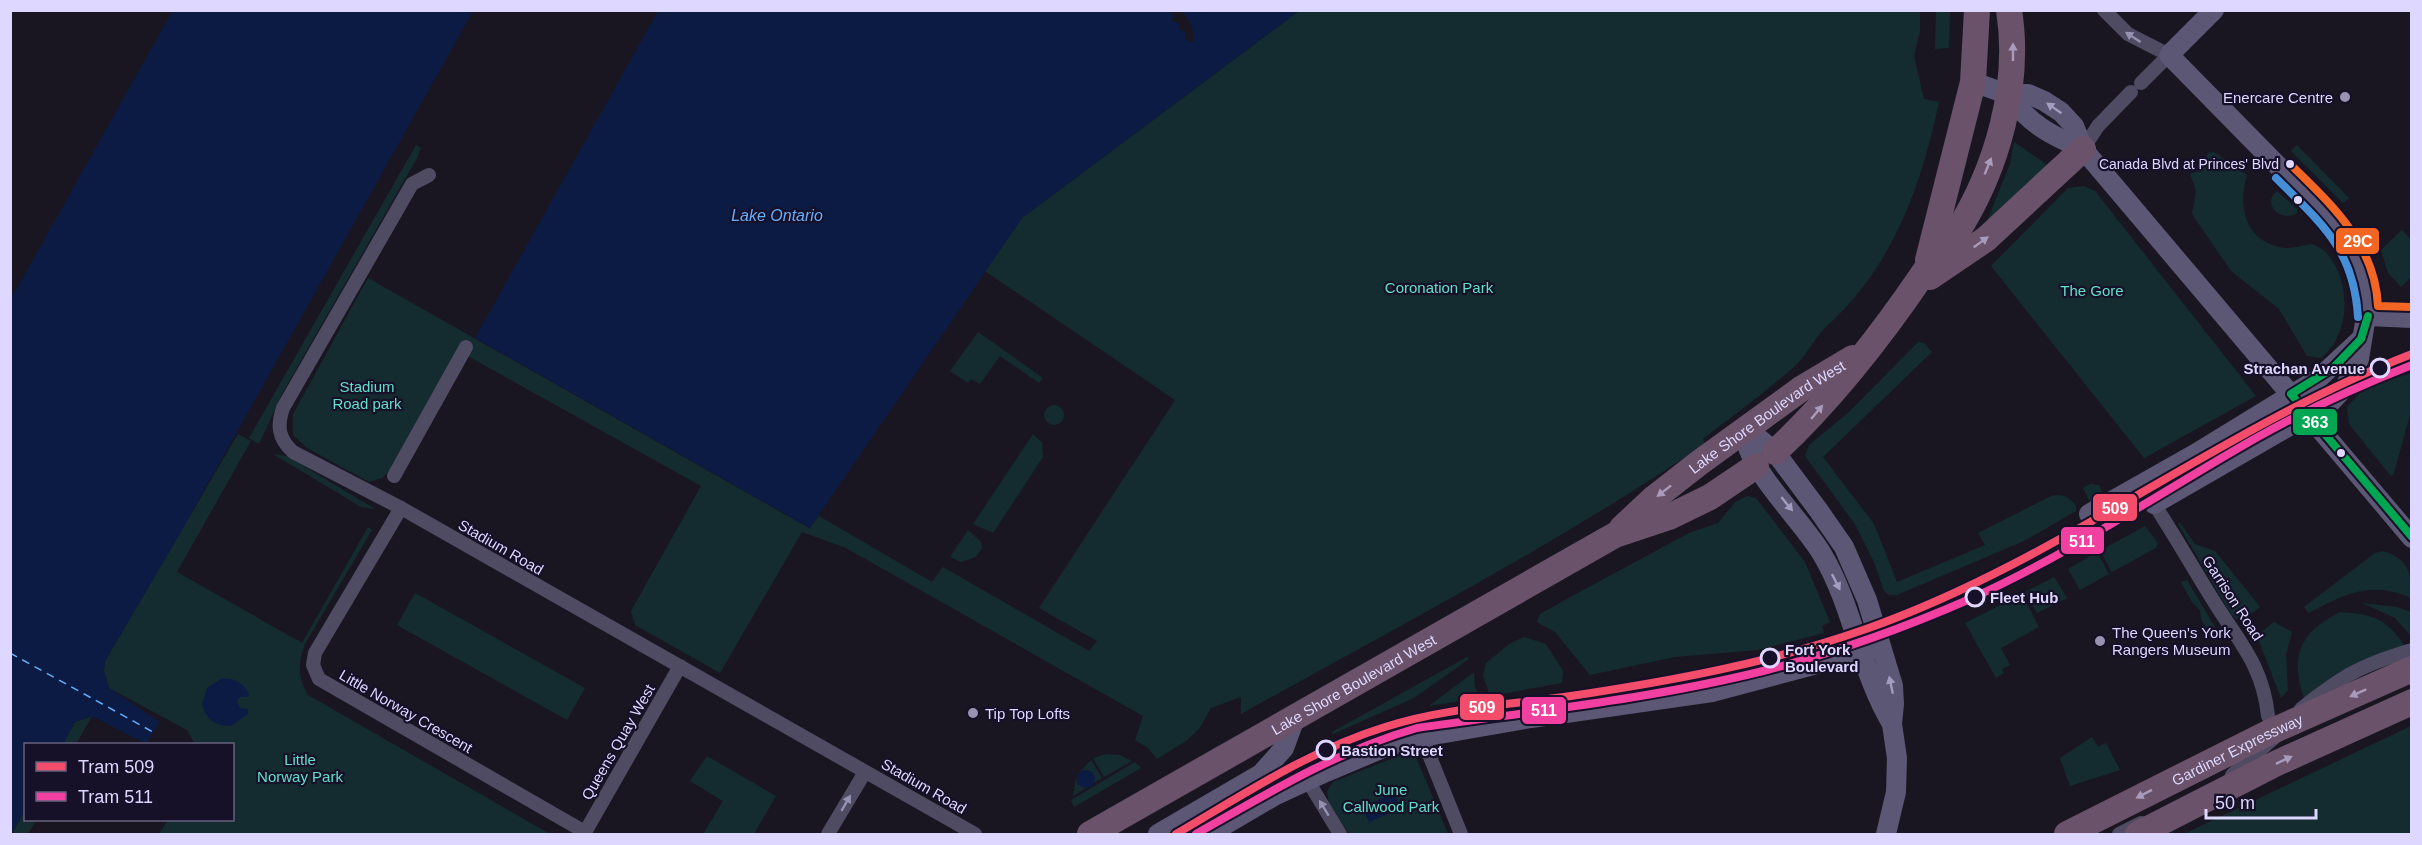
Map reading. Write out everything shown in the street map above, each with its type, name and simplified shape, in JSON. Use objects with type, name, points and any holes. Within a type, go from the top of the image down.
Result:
[{"type":"highway","name":"Lake Shore Boulevard West","points":[[1920,278],[1973,82],[1977,10]]},
{"type":"highway","name":"Lake Shore Boulevard West","points":[[1090,834],[1615,535],[1669,517],[1710,497],[1765,459],[1813,417],[1955,234],[1977,195],[1993,154],[2013,66],[2013,36],[2009,10]]},
{"type":"highway","points":[[1920,278],[1986,239],[2083,149]]},
{"type":"highway","name":"Lake Shore Boulevard West","points":[[1615,535],[1653,499],[1801,388],[1866,350]]},
{"type":"highway","name":"Gardiner Expressway","points":[[2067,834],[2268,733],[2412,669]]},
{"type":"highway","name":"Gardiner Expressway","points":[[2138,834],[2277,763],[2412,702]]},
{"type":"street","points":[[2104,10],[2128,34],[2169,55],[2337,226],[2359,260],[2367,292],[2367,316],[2359,359],[2345,387],[2331,402],[2310,417],[2154,504]]},
{"type":"street","points":[[2083,149],[2098,126],[2214,10]]},
{"type":"street","points":[[1973,82],[2007,94],[2024,116],[2035,125],[2083,149],[2412,538]]},
{"type":"street","name":"Stadium Road","points":[[429,175],[412,184],[279,420],[281,438],[293,452],[401,508],[975,834]]},
{"type":"street","points":[[2367,316],[2412,318]]},
{"type":"street","points":[[2089,514],[2195,454],[2333,368],[2361,339]]},
{"type":"street","points":[[394,476],[466,347]]},
{"type":"street","points":[[1745,432],[1755,435],[1765,459],[1823,555],[1843,596],[1873,689],[1892,724]]},
{"type":"street","points":[[1765,459],[1844,547],[1867,600],[1893,686],[1892,724],[1897,776],[1895,803],[1886,834]]},
{"type":"street","name":"Garrison Road","points":[[2154,504],[2215,603],[2253,659],[2266,700],[2268,716]]},
{"type":"street","name":"Little Norway Crescent","points":[[401,508],[315,653],[313,664],[318,678],[584,833]]},
{"type":"street","points":[[1209,834],[1274,796],[1356,759],[1422,737],[1531,718],[1712,692],[1881,646]]},
{"type":"street","points":[[2120,834],[2234,774],[2268,746],[2294,715],[2328,686],[2358,668],[2412,650]]},
{"type":"street","name":"Queens Quay West","points":[[584,833],[680,666]]},
{"type":"street","points":[[1158,834],[1261,774],[1284,748],[1295,718]]},
{"type":"street","points":[[1422,737],[1461,834]]},
{"type":"street","points":[[828,834],[865,772]]},
{"type":"street","points":[[1308,781],[1340,834]]},
{"type":"green space","name":"Coronation Park","points":[[1299,11],[1920,11],[1920,31],[1914,56],[1924,99],[1939,102],[1932,134],[1913,194],[1887,251],[1870,278],[1850,303],[1823,330],[1796,365],[1703,439],[1705,444],[1649,481],[1534,550],[1241,714],[1241,697],[1211,708],[1199,729],[1186,741],[1157,759],[1148,748],[1135,740],[1143,716],[846,548],[802,532],[720,673],[635,625],[631,611],[701,486],[457,350],[390,470],[382,478],[369,482],[307,448],[293,435],[293,414],[368,278],[809,528],[819,516],[932,582],[943,567],[1089,651],[1097,641],[1039,608],[1175,400],[985,271],[1022,218]]},
{"type":"green space","points":[[1936,11],[1950,11],[1949,48],[1935,49]]},
{"type":"green space","points":[[2014,142],[2049,166],[1987,221],[2010,164]]},
{"type":"green space","points":[[416,145],[421,148],[417,158],[283,392],[259,444],[249,438]]},
{"type":"green space","points":[[2297,145],[2349,198],[2343,203],[2291,151]]},
{"type":"green space","points":[[2214,152],[2247,175],[2244,186],[2244,209],[2251,229],[2258,237],[2267,243],[2283,248],[2313,244],[2325,252],[2336,267],[2344,294],[2342,323],[2331,348],[2321,358],[2307,356],[2279,309],[2231,271],[2192,214],[2196,191],[2190,174],[2203,170],[2208,153]]},
{"type":"green space","name":"The Gore","points":[[2084,186],[2095,191],[2256,396],[2144,458],[1991,266],[2068,188]]},
{"type":"green space","points":[[2277,191],[2297,209],[2297,213],[2285,216],[2275,211],[2271,201]]},
{"type":"green space","points":[[2402,230],[2411,240],[2412,276],[2401,287],[2388,273],[2381,250]]},
{"type":"green space","points":[[978,332],[1043,378],[1039,383],[1000,356],[980,384],[971,379],[968,383],[950,371]]},
{"type":"green space","points":[[1918,342],[1924,343],[1932,352],[1823,457],[1874,524],[1897,582],[1985,545],[1978,533],[2051,496],[2062,495],[2068,498],[2076,505],[2076,511],[2024,541],[1897,595],[1889,595],[1884,591],[1874,562],[1855,524],[1805,456],[1809,445],[1849,412]]},
{"type":"green space","points":[[2411,373],[2411,411],[2394,473],[2391,476],[2349,424],[2347,407],[2365,388]]},
{"type":"green space","points":[[1054,405],[1061,408],[1064,415],[1061,422],[1054,425],[1047,422],[1044,415],[1047,408]]},
{"type":"green space","name":"Little Norway Park","points":[[238,434],[251,441],[177,572],[302,643],[368,527],[372,530],[305,644],[300,670],[308,695],[550,834],[159,834],[167,821],[234,821],[234,743],[194,743],[187,730],[109,688],[104,671],[105,661]]},
{"type":"green space","points":[[1033,434],[1042,443],[1043,457],[993,533],[973,524]]},
{"type":"green space","points":[[273,454],[287,456],[375,509],[361,507]]},
{"type":"green space","points":[[2090,484],[2099,485],[2104,496],[2091,504],[2083,488]]},
{"type":"green space","points":[[1747,496],[1756,498],[1805,562],[1830,622],[1822,626],[1824,633],[1758,650],[1675,657],[1590,675],[1555,632],[1537,622],[1540,614],[1563,601],[1689,533],[1718,523],[1735,502]]},
{"type":"green space","points":[[2180,523],[2195,544],[2215,551],[2260,607],[2242,620],[2236,619],[2231,614],[2178,524]]},
{"type":"green space","points":[[2145,526],[2158,543],[2156,548],[2112,572],[2100,551]]},
{"type":"green space","points":[[968,530],[981,542],[982,548],[976,557],[961,562],[950,557]]},
{"type":"green space","points":[[2383,551],[2398,558],[2407,568],[2411,582],[2411,598],[2383,590],[2371,590],[2346,595],[2308,613],[2304,607],[2375,553]]},
{"type":"green space","points":[[2097,552],[2109,574],[2080,590],[2068,569]]},
{"type":"green space","points":[[2054,577],[2067,598],[2037,613],[2025,592]]},
{"type":"green space","points":[[2187,580],[2218,632],[2212,639],[2201,619],[2200,610],[2192,602],[2181,582]]},
{"type":"green space","points":[[415,593],[585,688],[567,720],[397,625]]},
{"type":"green space","points":[[2022,594],[2039,627],[2001,648],[2010,665],[2002,669],[2004,673],[1996,678],[1965,623]]},
{"type":"green space","points":[[2362,603],[2397,607],[2411,612],[2411,636],[2395,618]]},
{"type":"green space","points":[[2340,612],[2361,614],[2378,619],[2392,630],[2405,647],[2376,655],[2350,666],[2327,680],[2304,699],[2298,670],[2301,647],[2315,628]]},
{"type":"green space","points":[[2274,622],[2292,632],[2286,655],[2288,690],[2281,698],[2257,636]]},
{"type":"green space","points":[[1524,637],[1546,644],[1563,671],[1562,683],[1490,696],[1483,676],[1486,663],[1509,644]]},
{"type":"green space","points":[[1467,657],[1469,659],[1414,698],[1333,734],[1332,732]]},
{"type":"green space","points":[[1474,672],[1475,687],[1480,698],[1429,706]]},
{"type":"green space","points":[[92,716],[77,743],[64,743],[75,722]]},
{"type":"green space","points":[[2411,726],[2411,834],[2184,834]]},
{"type":"green space","points":[[2092,737],[2098,747],[2106,743],[2120,770],[2070,786],[2060,758]]},
{"type":"green space","points":[[1106,754],[1120,755],[1132,761],[1104,777],[1093,758]]},
{"type":"green space","name":"June Callwood Park","points":[[1403,754],[1416,757],[1448,834],[1349,834],[1329,803],[1327,791],[1333,782]]},
{"type":"green space","points":[[707,756],[776,796],[754,834],[703,834],[723,801],[690,781]]},
{"type":"green space","points":[[1091,760],[1102,778],[1073,796],[1076,778],[1078,785],[1093,773],[1087,770],[1080,772]]},
{"type":"green space","points":[[1135,762],[1141,768],[1074,807],[1071,800]]},
{"type":"green space","points":[[24,812],[24,821],[35,821],[28,834],[12,834]]},
{"type":"water","points":[[173,10],[473,11],[178,537],[105,661],[104,671],[109,688],[160,722],[147,743],[92,716],[75,722],[64,743],[24,743],[24,813],[11,834],[11,299]]},
{"type":"water","name":"Lake Ontario","points":[[658,11],[1167,11],[1173,13],[1172,21],[1179,23],[1179,30],[1186,32],[1186,40],[1194,42],[1192,25],[1182,11],[1299,11],[1022,218],[810,528],[475,338]]},
{"type":"water","points":[[221,679],[238,682],[249,695],[240,697],[237,701],[240,708],[248,709],[248,714],[231,726],[212,721],[206,715],[202,705],[207,688]]},
{"type":"water","points":[[1086,770],[1092,773],[1095,779],[1092,785],[1086,788],[1080,785],[1077,779],[1080,773]]},
{"type":"water","points":[[1394,793],[1401,808],[1369,822],[1362,807]]},
{"type":"ferry route","points":[[10,653],[153,732]]},
{"type":"tram line","name":"509","points":[[1176,834],[1304,761],[1330,748],[1385,727],[1453,711],[1571,696],[1720,670],[1793,652],[1866,629],[1937,601],[2006,568],[2273,419],[2341,384],[2412,354]]},
{"type":"tram line","name":"511","points":[[1196,834],[1331,761],[1387,737],[1417,728],[1593,703],[1724,680],[1819,655],[1920,620],[1970,599],[2044,562],[2275,428],[2332,399],[2412,365]]},
{"type":"transit line","name":"29C","points":[[2290,164],[2349,227],[2369,263],[2378,306],[2412,307]]},
{"type":"transit line","points":[[2276,178],[2321,224],[2342,255],[2350,273],[2358,317]]},
{"type":"transit line","name":"363","points":[[2368,316],[2361,339],[2333,368],[2291,394],[2412,537]]},
{"type":"place","name":"Enercare Centre","points":[[2345,97]]},
{"type":"place","name":"Canada Blvd at Princes' Blvd","points":[[2290,164]]},
{"type":"place","name":"Strachan Avenue","points":[[2380,368]]},
{"type":"place","name":"Fleet Hub","points":[[1975,597]]},
{"type":"place","name":"The Queen's York Rangers Museum","points":[[2100,641]]},
{"type":"place","name":"Fort York Boulevard","points":[[1770,658]]},
{"type":"place","name":"Tip Top Lofts","points":[[973,713]]},
{"type":"place","name":"Bastion Street","points":[[1326,750]]},
{"type":"park label","name":"Stadium Road park","points":[[367,394]]}]
